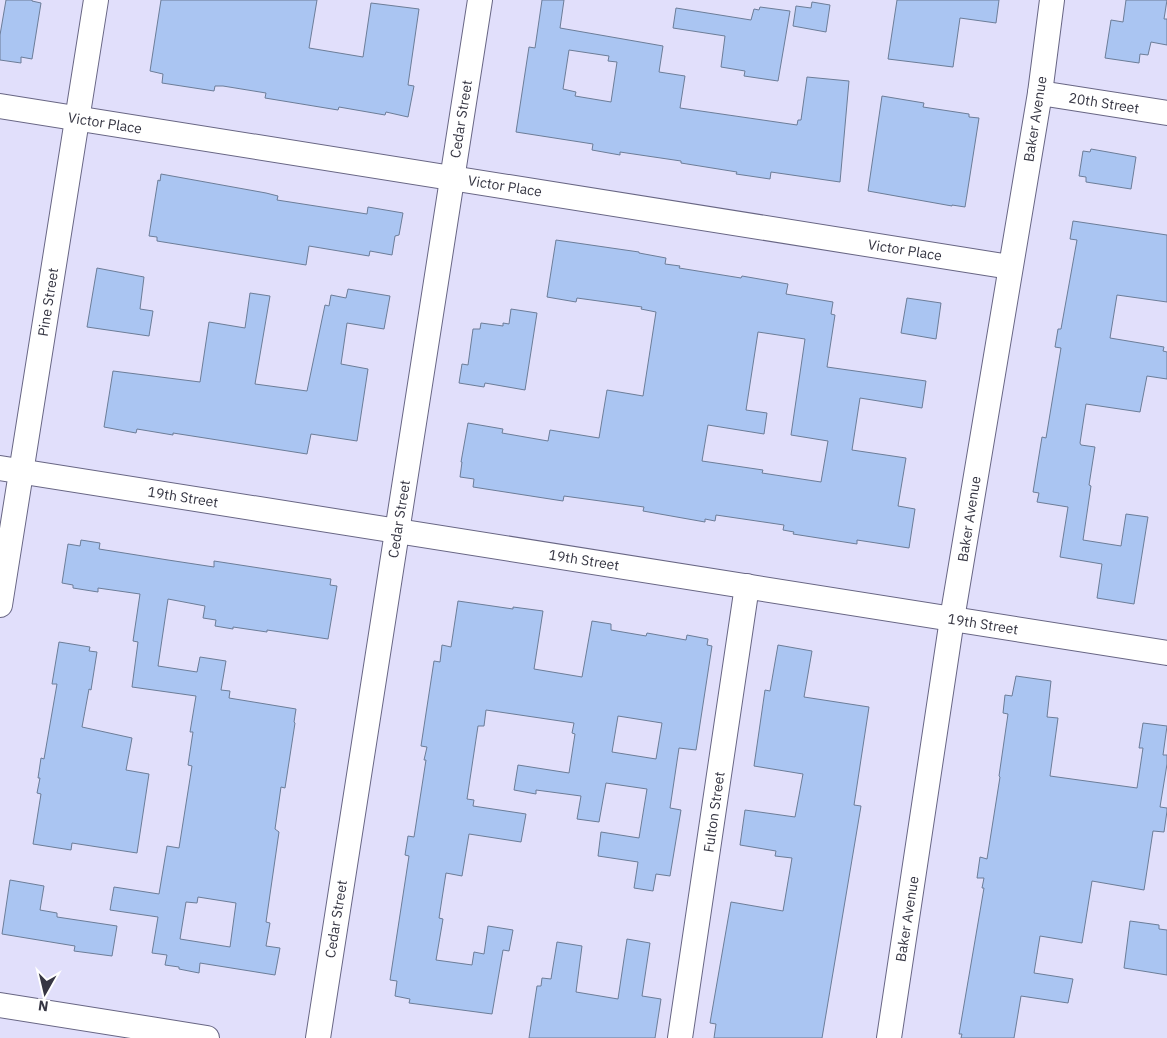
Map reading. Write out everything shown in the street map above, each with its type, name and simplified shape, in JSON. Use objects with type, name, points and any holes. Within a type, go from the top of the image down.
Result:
[{"type":"street","name":"Pine Street","points":[[0,605],[11,469],[51,279],[96,0]]},
{"type":"street","name":"Cedar Street","points":[[318,1038],[480,0]]},
{"type":"street","name":"Baker Avenue","points":[[889,1038],[952,619],[1040,93],[1052,0]]},
{"type":"street","name":"20th Street","points":[[1040,93],[1167,113]]},
{"type":"street","name":"Victor Place","points":[[0,106],[1010,266]]},
{"type":"street","name":"19th Street","points":[[11,469],[1167,653]]},
{"type":"street","name":"Fulton Street","points":[[680,1038],[747,586]]},
{"type":"street","points":[[0,1005],[207,1038]]},
{"type":"building","points":[[6,0],[32,0],[41,3],[32,59],[21,57],[21,63],[0,60],[0,35]]},
{"type":"building","points":[[161,0],[317,0],[309,48],[363,57],[371,3],[419,9],[408,85],[414,86],[408,117],[386,112],[385,115],[339,107],[338,110],[265,98],[266,93],[223,86],[215,86],[214,91],[162,83],[163,74],[150,71]]},
{"type":"building","points":[[542,0],[564,0],[560,28],[663,46],[659,72],[685,76],[680,108],[797,125],[798,120],[801,120],[807,77],[849,81],[840,182],[771,172],[770,179],[736,174],[737,172],[681,163],[681,161],[620,152],[620,155],[592,150],[593,144],[516,132],[529,47],[535,48]],"holes":[[[569,50],[609,56],[608,61],[617,62],[611,102],[575,96],[576,92],[563,89]]]},
{"type":"building","points":[[897,0],[999,0],[996,23],[960,18],[953,67],[888,59]]},
{"type":"building","points":[[1126,0],[1167,0],[1164,19],[1167,19],[1167,45],[1151,42],[1148,55],[1140,54],[1139,63],[1105,58],[1111,20],[1123,22]]},
{"type":"building","points":[[812,2],[830,5],[826,32],[793,26],[796,6],[811,8]]},
{"type":"building","points":[[760,7],[790,11],[778,81],[744,76],[745,71],[721,67],[725,36],[673,28],[676,8],[751,20],[754,9],[759,10]]},
{"type":"building","points":[[882,96],[924,103],[923,107],[969,114],[969,117],[979,118],[965,207],[868,191]]},
{"type":"building","points":[[1091,149],[1136,157],[1131,189],[1086,182],[1086,177],[1079,176],[1083,151],[1090,152]]},
{"type":"building","points":[[161,174],[266,193],[278,196],[277,200],[367,214],[368,207],[403,213],[399,235],[395,236],[392,255],[370,251],[369,256],[309,246],[306,265],[157,241],[157,237],[149,236],[158,180],[160,181]]},
{"type":"building","points":[[1073,221],[1167,235],[1167,302],[1117,295],[1110,338],[1164,347],[1163,351],[1167,352],[1167,379],[1147,376],[1140,412],[1086,404],[1080,443],[1081,445],[1095,447],[1083,540],[1121,546],[1126,514],[1148,517],[1134,604],[1097,598],[1102,564],[1060,557],[1068,507],[1037,502],[1039,493],[1033,492],[1042,437],[1046,438],[1061,348],[1055,347],[1058,329],[1061,329],[1077,240],[1070,239]]},
{"type":"building","points":[[556,240],[639,252],[666,258],[665,264],[680,266],[679,268],[788,284],[786,294],[833,302],[831,314],[835,315],[827,367],[926,381],[922,408],[860,398],[852,450],[906,458],[898,506],[915,509],[909,548],[857,540],[857,544],[793,534],[794,532],[783,530],[784,525],[716,515],[715,521],[705,519],[705,522],[643,511],[644,507],[564,496],[563,501],[473,487],[474,479],[460,477],[468,423],[503,429],[502,433],[548,441],[550,430],[599,438],[607,390],[643,396],[656,312],[641,309],[642,307],[577,298],[576,302],[547,297]],"holes":[[[758,332],[805,339],[791,435],[828,441],[821,482],[762,473],[763,470],[702,461],[708,425],[764,434],[767,413],[746,410]]]},
{"type":"building","points":[[97,268],[144,277],[140,309],[153,311],[149,336],[87,327]]},
{"type":"building","points":[[348,289],[390,296],[384,329],[347,323],[341,364],[368,369],[357,441],[311,434],[307,454],[173,433],[173,435],[137,429],[136,433],[104,427],[113,371],[200,382],[209,322],[245,328],[250,293],[270,296],[255,384],[307,391],[325,305],[329,306],[331,295],[346,298]]},
{"type":"building","points":[[907,298],[941,303],[936,339],[901,333]]},
{"type":"building","points":[[511,309],[537,313],[525,390],[485,383],[484,387],[459,383],[462,364],[468,365],[473,329],[480,329],[481,323],[503,326],[503,323],[509,324]]},
{"type":"building","points":[[81,540],[100,543],[99,549],[168,560],[214,567],[214,561],[331,579],[330,585],[337,586],[328,639],[267,630],[267,632],[215,626],[216,620],[203,618],[205,606],[168,599],[158,666],[197,672],[200,657],[226,661],[221,690],[230,691],[229,698],[296,709],[285,788],[281,787],[275,829],[279,832],[266,922],[270,923],[266,946],[280,948],[275,975],[200,963],[199,973],[165,965],[167,955],[152,953],[158,917],[110,910],[114,887],[159,894],[167,846],[179,848],[192,766],[188,765],[193,732],[190,732],[196,696],[132,687],[138,642],[133,641],[140,594],[98,588],[98,592],[73,588],[73,585],[62,583],[68,544],[80,546]],"holes":[[[198,897],[236,903],[230,947],[180,939],[186,902],[197,903]]]},
{"type":"building","points":[[458,601],[513,609],[513,607],[543,611],[534,669],[582,677],[592,621],[611,624],[611,630],[646,636],[647,633],[686,640],[687,635],[708,639],[707,645],[712,646],[696,750],[679,748],[670,808],[681,810],[670,876],[656,874],[653,891],[634,888],[638,862],[598,856],[601,832],[639,838],[647,789],[606,783],[599,822],[577,819],[581,796],[536,790],[536,794],[514,790],[518,765],[569,773],[575,734],[572,733],[574,723],[486,710],[484,726],[478,726],[467,799],[474,800],[473,806],[526,814],[521,842],[469,834],[462,876],[446,873],[439,918],[443,919],[436,960],[472,965],[474,952],[484,954],[488,926],[513,930],[509,951],[503,950],[492,1014],[409,1003],[410,999],[395,996],[397,981],[390,980],[409,856],[405,855],[408,836],[414,837],[426,760],[424,760],[427,747],[421,746],[434,661],[440,662],[442,645],[451,647]],"holes":[[[618,716],[662,723],[656,759],[612,752]]]},
{"type":"building","points":[[59,642],[90,647],[89,651],[97,652],[91,690],[89,689],[82,727],[132,738],[126,770],[149,774],[137,853],[72,843],[71,850],[33,844],[41,794],[37,793],[40,778],[38,778],[41,758],[44,759],[57,684],[52,684]]},
{"type":"building","points":[[778,645],[812,651],[804,697],[869,707],[854,805],[861,806],[822,1038],[714,1038],[716,1024],[710,1023],[731,902],[783,911],[792,858],[775,856],[776,851],[740,845],[745,810],[795,817],[803,774],[754,766],[765,690],[770,691]]},
{"type":"building","points":[[1016,676],[1051,681],[1047,717],[1058,718],[1050,776],[1137,788],[1143,748],[1139,748],[1143,723],[1167,726],[1163,755],[1167,755],[1167,764],[1160,807],[1167,808],[1164,832],[1153,831],[1144,890],[1092,881],[1082,943],[1040,936],[1034,973],[1073,979],[1068,1003],[1021,996],[1014,1038],[961,1038],[962,1034],[959,1034],[984,888],[982,888],[984,878],[977,878],[980,857],[987,859],[1008,714],[1003,713],[1005,695],[1012,696]]},
{"type":"building","points":[[10,880],[44,886],[40,910],[57,913],[57,917],[117,926],[112,956],[74,951],[75,946],[2,934]]},
{"type":"building","points":[[1130,921],[1159,925],[1159,929],[1167,930],[1167,975],[1124,968]]},
{"type":"building","points":[[627,939],[650,943],[642,996],[661,999],[655,1038],[529,1038],[537,986],[541,986],[542,978],[551,979],[557,942],[582,946],[576,992],[618,999]]}]
